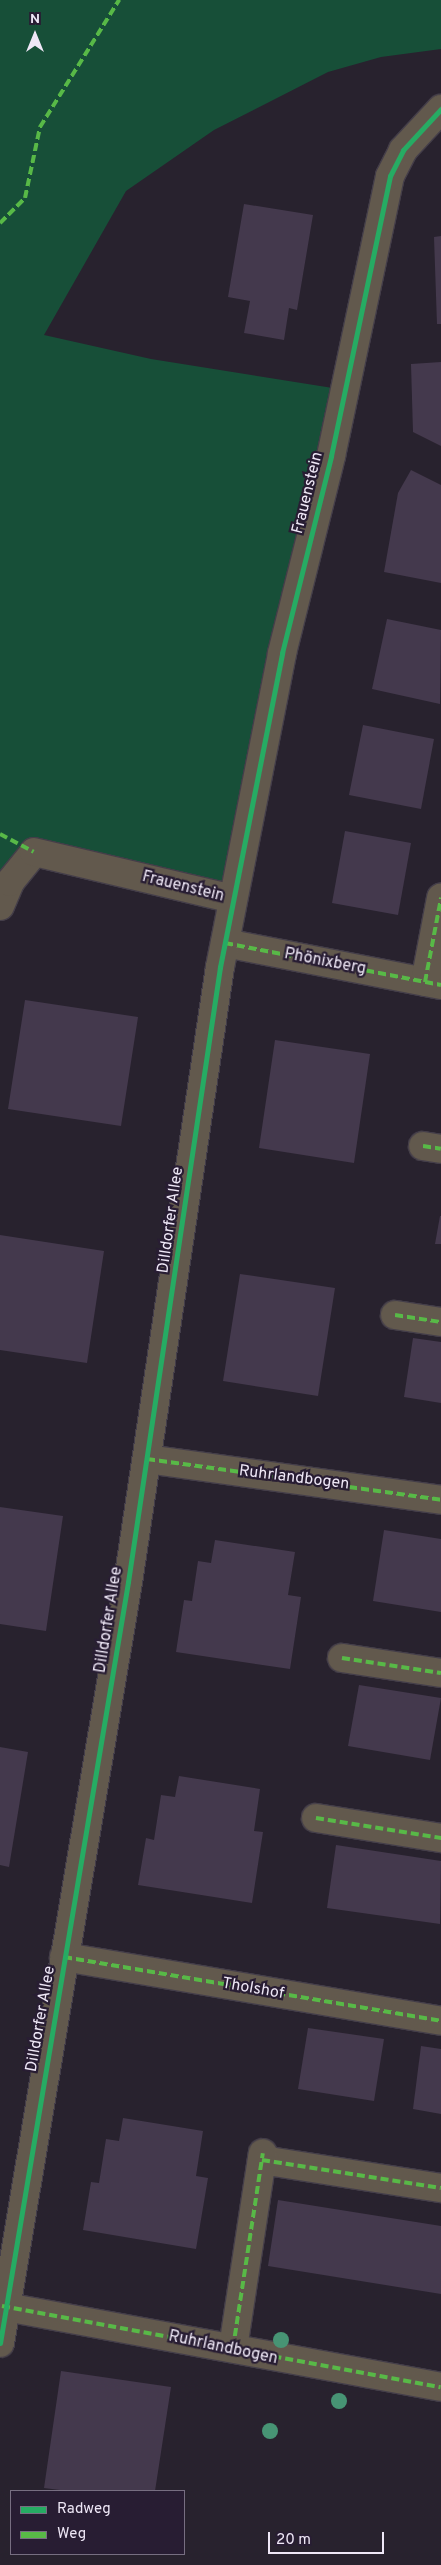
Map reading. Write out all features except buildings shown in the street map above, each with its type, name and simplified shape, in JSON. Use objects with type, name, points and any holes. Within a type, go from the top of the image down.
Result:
[{"type":"street","name":"Frauenstein","points":[[0,906],[10,882],[34,852],[233,899],[282,653],[331,456],[390,176],[403,150],[441,109]]},
{"type":"street","name":"Phönixberg","points":[[225,943],[433,984],[441,898]]},
{"type":"street","name":"Dilldorfer Allee","points":[[0,2343],[3,2306],[64,1957],[147,1459],[233,899]]},
{"type":"street","points":[[395,1315],[441,1322]]},
{"type":"street","name":"Ruhrlandbogen","points":[[147,1459],[441,1500]]},
{"type":"street","points":[[342,1658],[441,1673]]},
{"type":"street","points":[[316,1818],[441,1838]]},
{"type":"street","name":"Tholshof","points":[[64,1957],[441,2021]]},
{"type":"street","points":[[233,2348],[262,2156],[441,2188]]},
{"type":"street","name":"Ruhrlandbogen","points":[[3,2306],[233,2348],[273,2359],[441,2387]]},
{"type":"green space","points":[[0,0],[441,0],[441,49],[381,57],[328,72],[214,130],[126,191],[44,335],[151,359],[339,389],[232,894],[56,851],[0,899]]},
{"type":"marked path","points":[[0,223],[25,198],[40,127],[119,0]]},
{"type":"marked path","points":[[0,834],[34,852]]},
{"type":"marked path","points":[[425,982],[441,898]]},
{"type":"marked path","points":[[225,943],[441,985]]},
{"type":"marked path","points":[[423,1146],[441,1149]]},
{"type":"marked path","points":[[395,1315],[441,1322]]},
{"type":"marked path","points":[[147,1459],[441,1500]]},
{"type":"marked path","points":[[342,1658],[441,1673]]},
{"type":"marked path","points":[[316,1818],[441,1838]]},
{"type":"marked path","points":[[64,1957],[441,2021]]},
{"type":"marked path","points":[[233,2348],[263,2153]]},
{"type":"marked path","points":[[262,2160],[441,2188]]},
{"type":"marked path","points":[[2,2306],[441,2387]]},
{"type":"cycle path","points":[[0,2343],[128,1582],[220,967],[282,653],[331,456],[390,176],[403,150],[441,109]]}]
